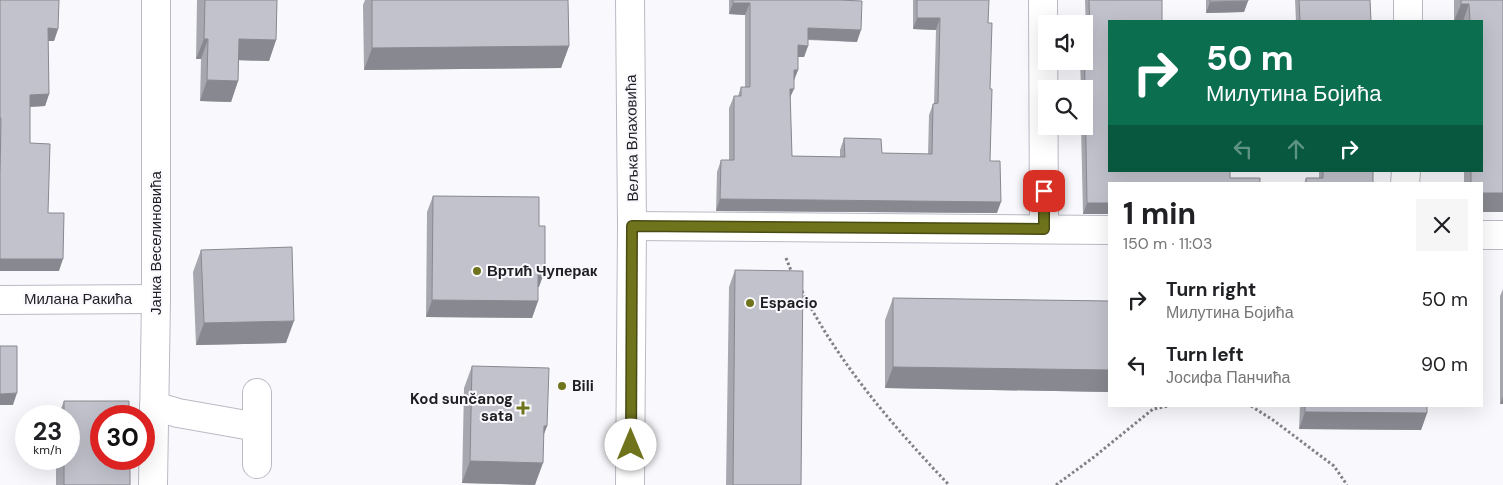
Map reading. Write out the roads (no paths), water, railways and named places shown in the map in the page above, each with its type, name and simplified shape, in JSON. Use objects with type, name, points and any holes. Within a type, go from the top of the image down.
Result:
[{"type":"street","name":"Јанка Веселиновића","points":[[154,405],[156,0]]},
{"type":"street","name":"Вељка Влаховића","points":[[630,0],[632,226],[630,485]]},
{"type":"street","points":[[1043,0],[1044,229]]},
{"type":"street","points":[[1408,0],[1408,20]]},
{"type":"street","points":[[632,226],[1108,230]]},
{"type":"street","name":"Милана Ракића","points":[[0,300],[156,299]]},
{"type":"street","points":[[257,393],[257,464]]},
{"type":"street","points":[[155,406],[178,413],[257,427]]},
{"type":"street","name":"Јанка Веселиновића","points":[[153,470],[153,485]]},
{"type":"place","name":"Вртић Чуперак","points":[[477,271]]},
{"type":"place","name":"Espacio","points":[[750,303]]},
{"type":"place","name":"Bili","points":[[562,386]]},
{"type":"place","name":"Kod sunčanog sata","points":[[523,408]]}]
